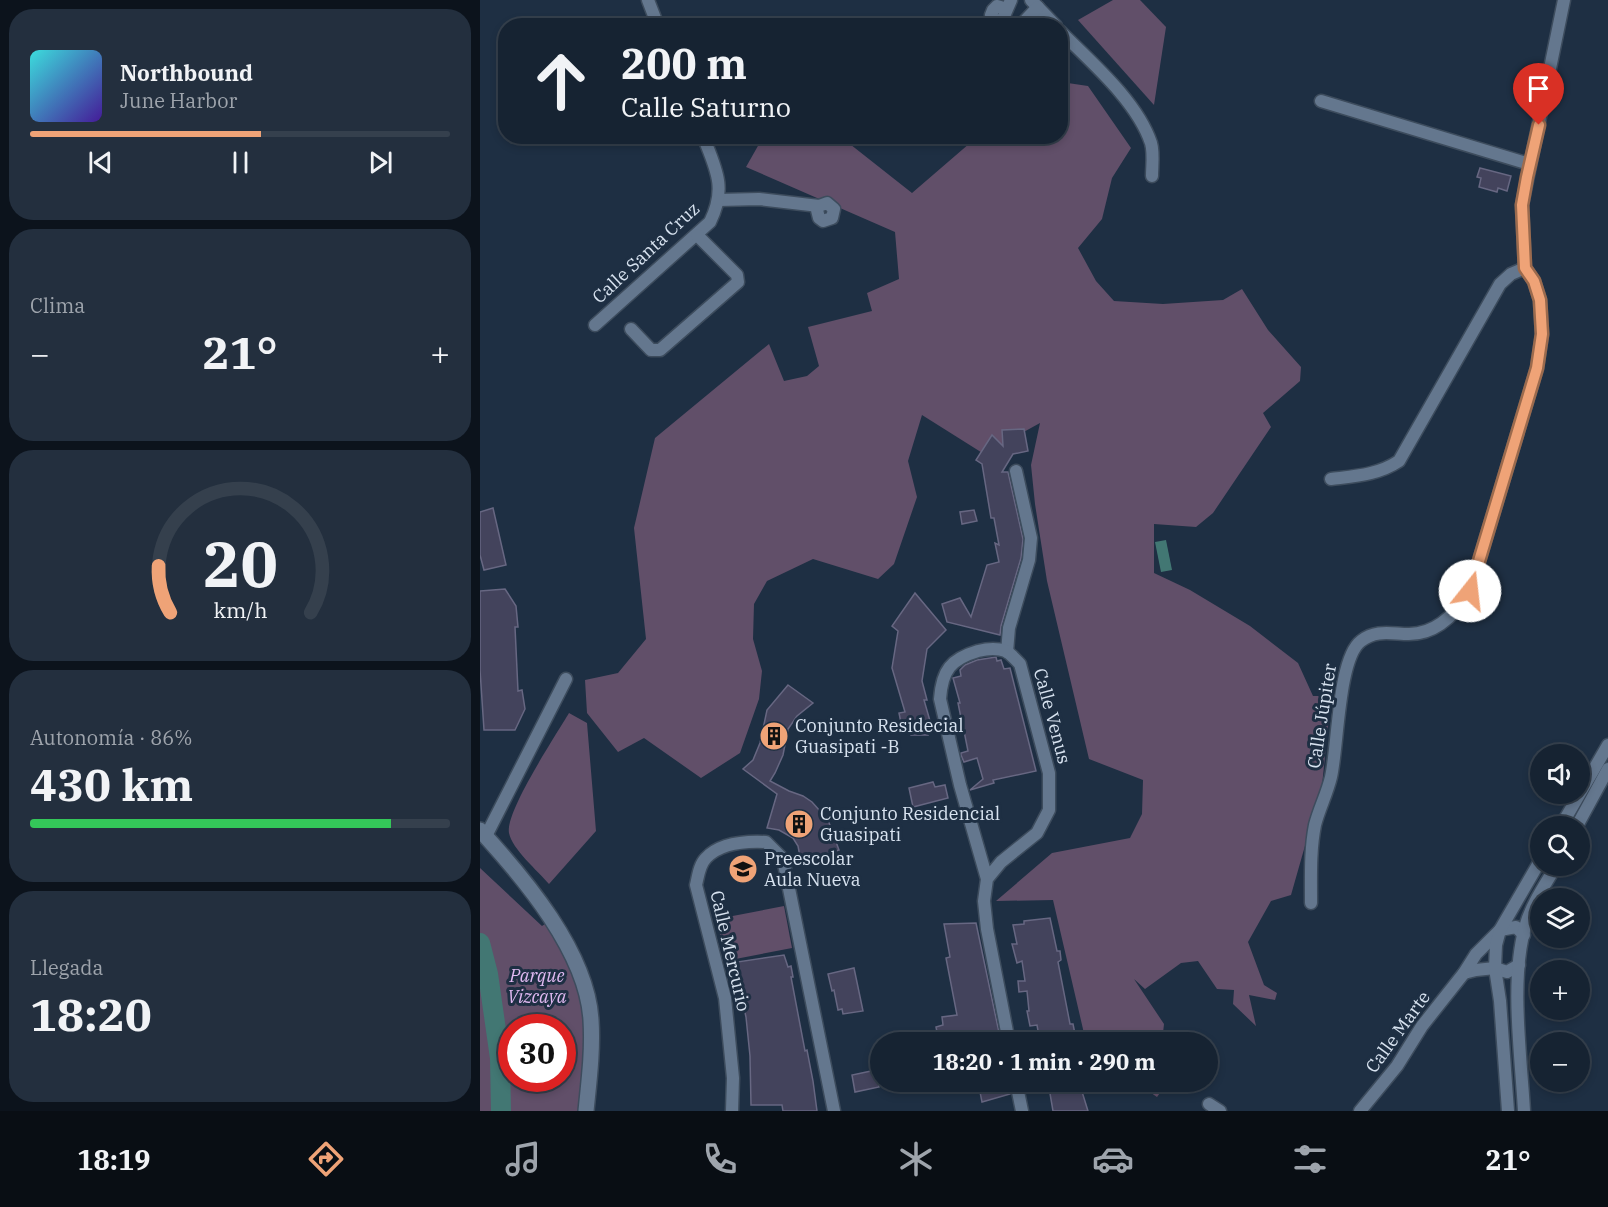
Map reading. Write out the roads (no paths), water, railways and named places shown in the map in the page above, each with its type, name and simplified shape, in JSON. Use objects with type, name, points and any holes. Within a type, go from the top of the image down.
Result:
[{"type":"street","points":[[648,0],[655,18]]},
{"type":"street","points":[[1331,479],[1376,472],[1387,469],[1399,461],[1500,284],[1511,274],[1525,268],[1522,205],[1564,0]]},
{"type":"street","points":[[1025,18],[1035,4],[1048,18]]},
{"type":"street","points":[[1068,39],[1111,83],[1134,113],[1151,145],[1152,176]]},
{"type":"street","points":[[1321,101],[1529,164]]},
{"type":"street","name":"Calle Santa Cruz","points":[[596,325],[710,222],[719,200],[720,185],[707,144]]},
{"type":"street","points":[[719,200],[759,199],[819,206]]},
{"type":"street","points":[[631,329],[651,350],[660,350],[738,282],[737,275],[697,235]]},
{"type":"street","name":"Calle Júpiter","points":[[1311,903],[1315,826],[1331,778],[1345,674],[1351,651],[1359,642],[1380,632],[1412,634],[1439,624],[1460,607],[1470,591],[1537,368],[1542,334],[1540,300],[1534,281],[1525,268]]},
{"type":"street","points":[[1007,1032],[987,929],[984,901],[987,879],[940,699],[945,675],[959,657],[984,649],[1006,652],[1009,628],[1029,560],[1031,538],[1016,471]]},
{"type":"street","name":"Calle Venus","points":[[987,879],[1001,862],[1037,833],[1049,810],[1050,773],[1020,664],[1006,652]]},
{"type":"street","points":[[566,679],[483,833],[532,893],[556,927],[580,973],[591,1019],[586,1111]]},
{"type":"street","points":[[1582,816],[1605,765],[1608,745]]},
{"type":"street","points":[[1568,816],[1605,765]]},
{"type":"street","name":"Calle Mercurio","points":[[732,1111],[733,1078],[725,998],[696,885],[705,859],[724,847],[754,841],[766,842],[783,859],[834,1111]]},
{"type":"street","points":[[1508,1111],[1500,1001],[1495,968],[1496,945],[1500,930],[1531,876]]},
{"type":"street","points":[[1524,1111],[1518,999],[1519,965],[1530,912],[1550,876]]},
{"type":"street","points":[[1500,930],[1516,927],[1524,935]]},
{"type":"street","name":"Calle Marte","points":[[1360,1111],[1397,1066],[1422,1026],[1464,974],[1476,954],[1500,930]]},
{"type":"street","points":[[1464,974],[1495,968],[1507,972],[1519,965]]},
{"type":"street","points":[[1018,1092],[1022,1111]]},
{"type":"street","points":[[1209,1104],[1220,1111]]},
{"type":"waterway","points":[[480,943],[488,974],[500,1058],[501,1111]]},
{"type":"place","name":"Conjunto Residecial Guasipati -B","points":[[774,736]]},
{"type":"place","name":"Conjunto Residencial Guasipati","points":[[799,824]]},
{"type":"place","name":"Preescolar Aula Nueva","points":[[743,869]]},
{"type":"park label","name":"Parque Vizcaya","points":[[537,986]]}]
